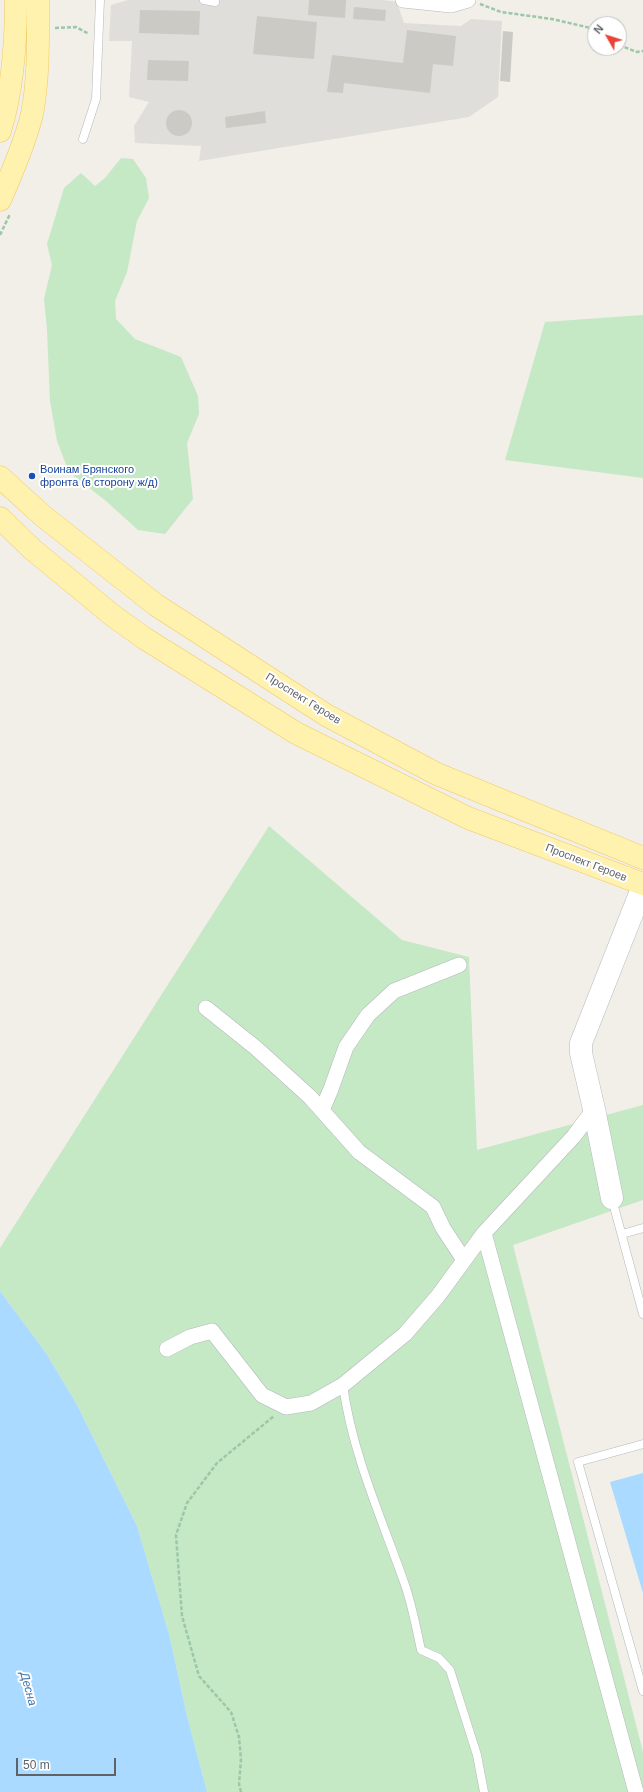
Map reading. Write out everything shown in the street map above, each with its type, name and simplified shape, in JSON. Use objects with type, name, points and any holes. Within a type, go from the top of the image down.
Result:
[{"type":"main road","points":[[0,131],[6,110],[13,67],[16,6]]},
{"type":"main road","points":[[0,200],[10,179],[32,113],[41,14]]},
{"type":"main road","name":"Проспект Героев","points":[[0,477],[43,516],[156,605],[326,715],[437,774],[643,858]]},
{"type":"main road","name":"Проспект Героев","points":[[0,518],[32,549],[112,615],[144,638],[296,733],[468,818],[643,885]]},
{"type":"street","points":[[403,0],[451,5],[472,1]]},
{"type":"street","points":[[612,1198],[594,1109],[580,1053],[581,1043],[643,885]]},
{"type":"street","points":[[322,1110],[346,1047],[368,1015],[394,991],[459,965]]},
{"type":"street","points":[[206,1008],[256,1048],[322,1110],[359,1152],[433,1208],[443,1228],[464,1260]]},
{"type":"street","points":[[167,1349],[190,1337],[212,1331],[262,1395],[286,1407],[311,1403],[343,1385],[405,1334],[438,1296],[484,1234],[574,1136],[594,1109]]},
{"type":"street","points":[[484,1234],[636,1792]]},
{"type":"lane","points":[[83,139],[96,99],[100,0]]},
{"type":"lane","points":[[204,0],[214,2]]},
{"type":"lane","points":[[612,1198],[643,1314]]},
{"type":"lane","points":[[622,1234],[643,1228]]},
{"type":"lane","points":[[343,1385],[347,1414],[360,1459],[405,1584],[421,1650],[439,1658],[450,1670],[477,1755],[484,1792]]},
{"type":"lane","points":[[643,1444],[578,1462],[643,1691]]},
{"type":"path","points":[[472,1],[501,12],[587,27]]},
{"type":"path","points":[[41,14],[76,27],[87,34],[99,34]]},
{"type":"path","points":[[627,48],[637,52],[643,51]]},
{"type":"path","points":[[241,1792],[239,1784],[241,1759],[239,1737],[231,1712],[199,1676],[182,1616],[176,1535],[187,1503],[217,1463],[286,1407]]},
{"type":"shaded area","points":[[128,0],[383,0],[397,2],[404,23],[461,26],[471,19],[502,21],[498,97],[469,117],[199,161],[201,146],[135,143],[134,126],[149,102],[129,97],[132,41],[109,41],[111,5]]},
{"type":"green space","points":[[121,158],[133,159],[146,178],[149,198],[137,221],[127,272],[115,301],[116,319],[135,339],[181,357],[198,396],[199,414],[187,443],[193,499],[165,534],[138,530],[106,501],[69,472],[57,441],[50,401],[47,329],[44,299],[52,265],[47,244],[64,188],[81,173],[95,186],[105,178]]},
{"type":"green space","points":[[643,315],[643,478],[505,460],[545,322]]},
{"type":"green space","points":[[269,826],[402,940],[469,957],[477,1150],[643,1105],[643,1200],[513,1245],[643,1752],[643,1792],[207,1792],[187,1716],[169,1634],[137,1526],[76,1403],[46,1353],[0,1291],[0,1248]]},
{"type":"water","name":"Десна","points":[[0,1291],[46,1353],[76,1403],[137,1526],[169,1634],[187,1716],[207,1792],[0,1792]]},
{"type":"water","points":[[643,1473],[643,1593],[610,1482]]},
{"type":"building","points":[[309,0],[346,0],[345,18],[308,15]]},
{"type":"building","points":[[354,7],[386,10],[385,21],[353,19]]},
{"type":"building","points":[[140,10],[200,11],[199,35],[139,33]]},
{"type":"building","points":[[257,16],[317,22],[314,59],[253,54]]},
{"type":"building","points":[[407,30],[456,36],[453,66],[433,64],[430,93],[344,83],[343,93],[327,92],[332,55],[403,63]]},
{"type":"building","points":[[503,31],[513,32],[510,82],[500,81]]},
{"type":"building","points":[[148,60],[189,61],[188,81],[147,80]]},
{"type":"building","points":[[179,110],[188,114],[192,123],[188,132],[179,136],[170,132],[166,123],[170,114]]},
{"type":"building","points":[[265,111],[266,123],[226,128],[225,117]]},
{"type":"place","name":"Воинам Брянского фронта (в сторону ж/д)","points":[[32,476]]}]
